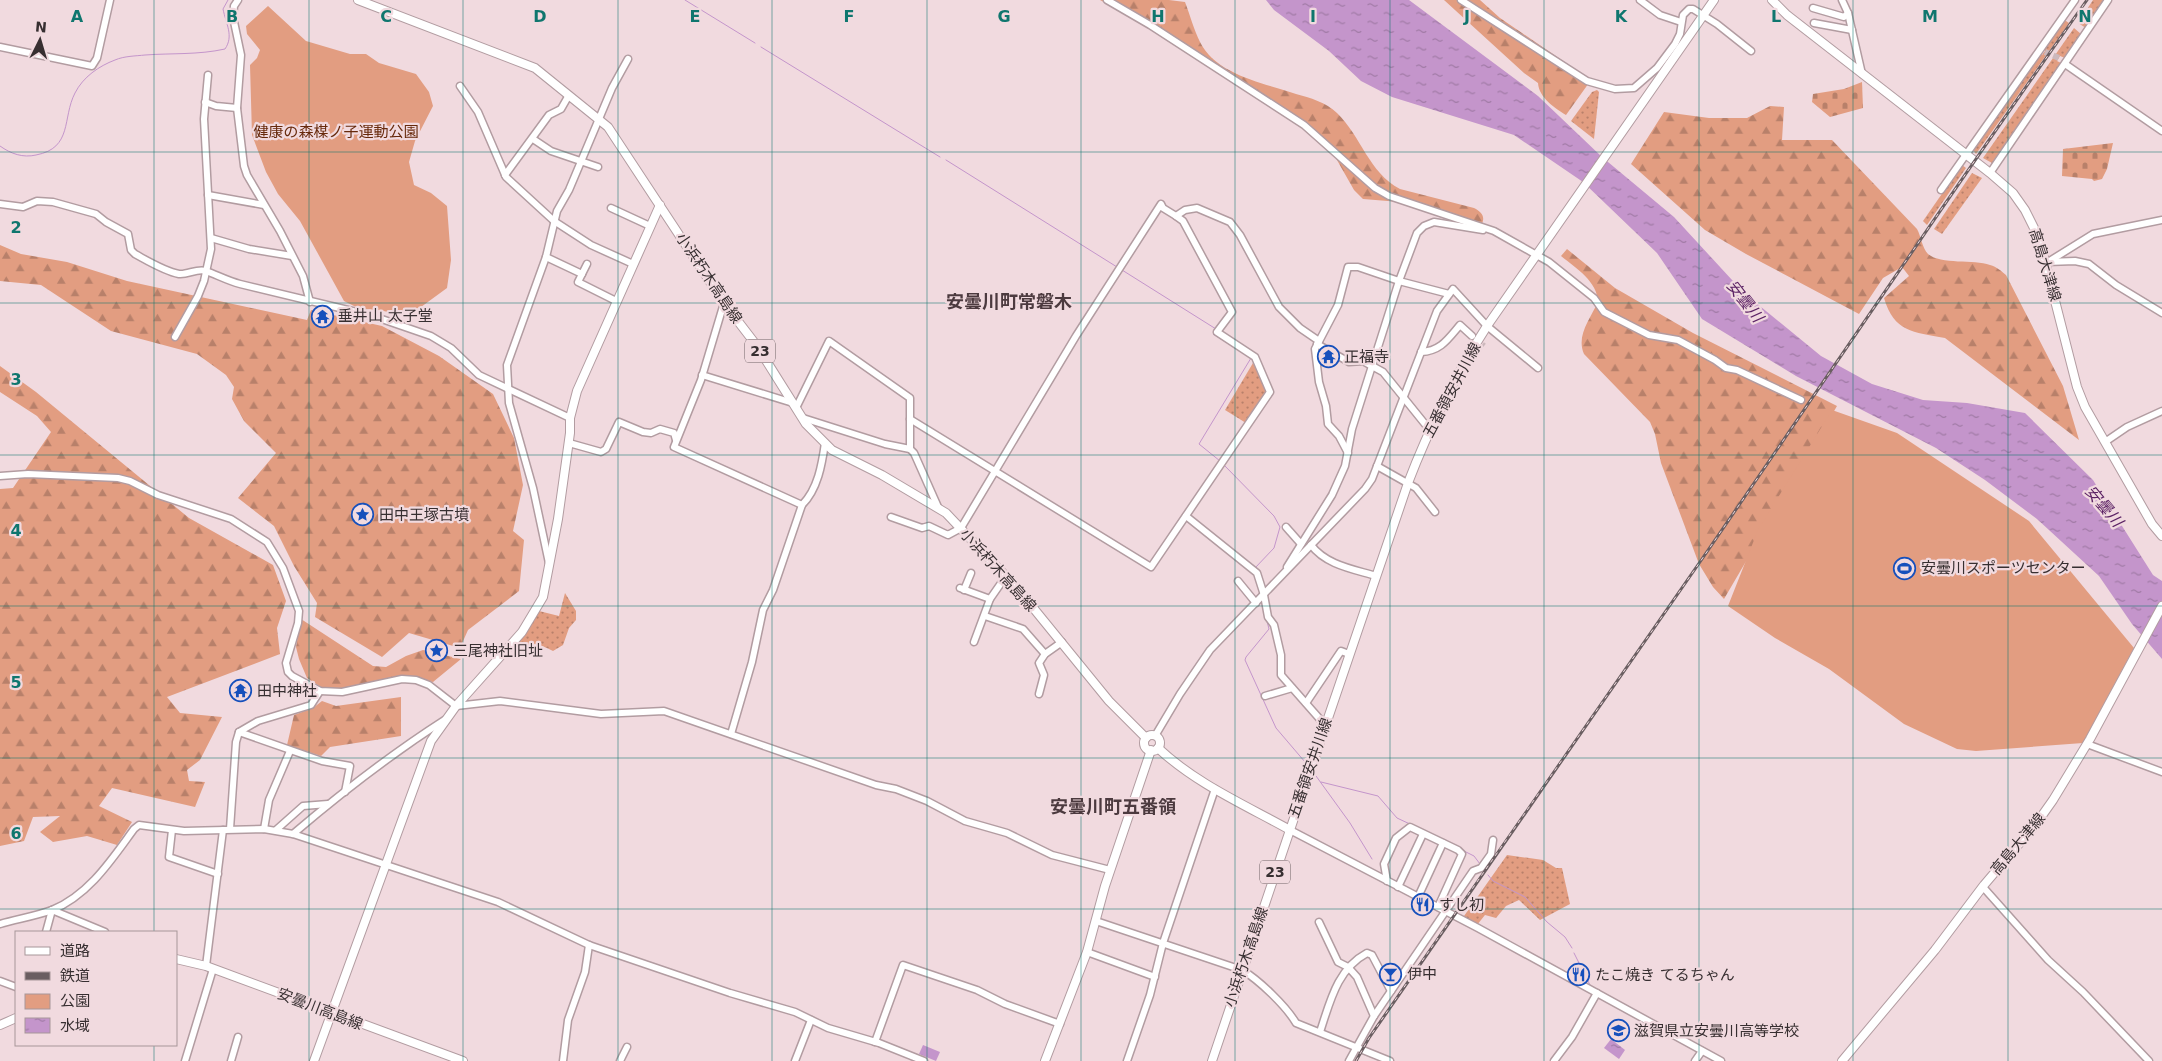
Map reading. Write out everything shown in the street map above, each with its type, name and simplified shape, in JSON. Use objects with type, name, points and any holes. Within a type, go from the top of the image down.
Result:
[{"type":"main road","name":"小浜朽木高島線","points":[[358,0],[535,68],[598,118],[614,134],[724,303],[757,346],[803,418],[824,443],[832,450],[882,475],[938,507],[961,528],[1006,576],[1110,701],[1146,738],[1145,746],[1154,749],[1215,788],[1290,830],[1212,1061]]},
{"type":"main road","name":"五番領安井川線","points":[[1290,830],[1408,483],[1430,429],[1455,378],[1487,326],[1714,0]]},
{"type":"main road","name":"高島大津線","points":[[1772,0],[1787,15],[1990,173],[2013,194],[2025,210],[2039,238],[2047,262],[2077,387],[2105,442],[2152,524],[2162,536]]},
{"type":"main road","points":[[314,1061],[431,741],[456,706],[522,632],[543,597],[550,566],[569,443],[570,418],[584,373],[660,206]]},
{"type":"main road","name":"高島大津線","points":[[1842,1061],[1935,950],[2053,800],[2106,710],[2162,606]]},
{"type":"main road","points":[[1045,1061],[1087,952],[1110,870],[1154,749],[1160,742],[1155,736],[1150,735],[1146,738]]},
{"type":"main road","name":"安曇川高島線","points":[[178,960],[209,968],[330,1014],[463,1061]]},
{"type":"main road","points":[[0,1025],[15,1018]]},
{"type":"street","points":[[0,47],[92,66],[97,58],[110,0]]},
{"type":"street","points":[[238,0],[234,6],[233,16],[241,55],[237,108],[244,166],[303,276],[310,302]]},
{"type":"street","points":[[1107,0],[1150,25],[1304,125],[1375,188],[1390,196],[1489,230],[1537,254],[1594,298],[1604,312],[1649,335],[1678,340],[1716,360],[1726,368],[1737,370],[1801,400]]},
{"type":"street","points":[[1461,0],[1587,81],[1615,89],[1634,88],[1658,68],[1675,44],[1680,34],[1683,15],[1689,9],[1693,9],[1704,16],[1750,52]]},
{"type":"street","points":[[1640,0],[1660,15],[1681,22]]},
{"type":"street","points":[[1842,0],[1848,13],[1862,74]]},
{"type":"street","points":[[1941,190],[2043,51],[2075,0]]},
{"type":"street","points":[[1990,173],[2108,0]]},
{"type":"street","points":[[1813,8],[1844,18],[1848,13]]},
{"type":"street","points":[[1814,23],[1852,30]]},
{"type":"street","points":[[2060,58],[2162,131]]},
{"type":"street","points":[[550,566],[533,488],[508,402],[507,364],[546,257],[554,222],[598,118],[628,60]]},
{"type":"street","points":[[175,337],[198,296],[207,271],[211,238],[204,119],[208,75]]},
{"type":"street","points":[[460,86],[478,112],[505,175],[554,222],[591,246],[633,264]]},
{"type":"street","points":[[505,175],[549,115],[561,109],[569,95]]},
{"type":"street","points":[[205,102],[216,106],[237,108]]},
{"type":"street","points":[[533,139],[552,151],[598,167]]},
{"type":"street","points":[[208,196],[264,204]]},
{"type":"street","points":[[0,204],[22,207],[37,201],[53,202],[96,214],[128,234],[131,250],[135,254],[177,273],[207,271],[223,279],[383,319],[431,336],[451,348],[479,374],[570,418]]},
{"type":"street","points":[[891,517],[922,528],[928,526],[948,535],[961,528],[995,472],[1156,208],[1161,204],[1163,208],[1183,221],[1232,312],[1217,332],[1255,357],[1270,392],[1151,567],[995,472],[910,420]]},
{"type":"street","points":[[611,208],[650,226]]},
{"type":"street","points":[[1176,216],[1185,210],[1197,208],[1230,222],[1240,235],[1279,307],[1318,343],[1349,362],[1363,361],[1372,364],[1384,372],[1430,429]]},
{"type":"street","points":[[2047,262],[2093,234],[2162,220]]},
{"type":"street","points":[[1286,571],[1300,544],[1332,495],[1346,466],[1352,429],[1410,248],[1417,234],[1424,226],[1434,222],[1470,229],[1489,230]]},
{"type":"street","points":[[211,238],[256,251],[292,256]]},
{"type":"street","points":[[546,257],[582,274]]},
{"type":"street","points":[[2047,262],[2074,261],[2089,264],[2116,285],[2162,313]]},
{"type":"street","points":[[587,264],[578,282],[616,301]]},
{"type":"street","points":[[1348,453],[1339,436],[1328,424],[1315,349],[1338,305],[1348,267],[1358,267],[1399,281],[1449,294]]},
{"type":"street","points":[[1155,736],[1209,651],[1365,489],[1377,466],[1403,395],[1438,310],[1453,289],[1487,326],[1538,368]]},
{"type":"street","points":[[724,303],[702,375],[674,447],[802,505]]},
{"type":"street","points":[[1421,352],[1443,346],[1460,324],[1472,336]]},
{"type":"street","points":[[702,375],[794,405],[829,341],[910,398],[910,449]]},
{"type":"street","points":[[2105,442],[2127,427],[2162,413]]},
{"type":"street","points":[[803,418],[885,444],[910,449],[914,452],[938,507]]},
{"type":"street","points":[[569,443],[601,452],[606,449],[619,422],[643,432],[668,430],[674,433],[676,440]]},
{"type":"street","points":[[731,734],[752,662],[763,610],[773,590],[802,505],[811,496],[822,462],[824,443]]},
{"type":"street","points":[[1377,466],[1421,492],[1430,508],[1435,512]]},
{"type":"street","points":[[0,476],[28,474],[124,480],[158,495],[220,514],[256,534],[266,542],[280,560],[299,611],[286,662],[288,672],[320,691],[342,692],[402,679],[416,680],[429,685],[456,706],[500,701],[601,714],[664,711],[876,785],[896,789],[926,801],[965,821],[1006,833],[1052,855],[1110,870]]},
{"type":"street","points":[[1186,516],[1257,573],[1268,617],[1274,625],[1281,655],[1281,675],[1325,725]]},
{"type":"street","points":[[1286,527],[1300,544]]},
{"type":"street","points":[[1311,545],[1318,555],[1335,564],[1376,576]]},
{"type":"street","points":[[971,573],[962,589],[990,599]]},
{"type":"street","points":[[974,642],[990,599],[1006,576]]},
{"type":"street","points":[[1238,581],[1256,603]]},
{"type":"street","points":[[985,616],[1023,629],[1045,654]]},
{"type":"street","points":[[1040,694],[1044,675],[1038,663],[1045,654],[1062,642]]},
{"type":"street","points":[[1306,703],[1341,651],[1349,654]]},
{"type":"street","points":[[1264,696],[1292,688]]},
{"type":"street","points":[[185,1061],[209,968],[218,874],[227,829],[236,742],[239,732],[258,721],[311,705],[320,691]]},
{"type":"street","points":[[293,834],[425,732],[449,717]]},
{"type":"street","points":[[239,732],[322,761],[350,766],[345,792]]},
{"type":"street","points":[[2088,742],[2162,772]]},
{"type":"street","points":[[264,829],[269,800],[290,751]]},
{"type":"street","points":[[1127,1061],[1155,977],[1163,943],[1215,788]]},
{"type":"street","points":[[276,830],[303,806],[330,804]]},
{"type":"street","points":[[0,924],[52,910],[86,888],[109,864],[134,829],[139,825],[172,830],[276,830],[498,902],[589,944],[730,993],[794,1012],[828,1028],[875,1042],[924,1061]]},
{"type":"street","points":[[1387,881],[1384,864],[1396,838],[1410,827],[1442,843],[1462,854],[1438,907]]},
{"type":"street","points":[[172,830],[168,857],[218,874]]},
{"type":"street","points":[[1290,830],[1648,1019],[1722,1061]]},
{"type":"street","points":[[1398,886],[1423,834]]},
{"type":"street","points":[[1349,1061],[1374,1016],[1473,871],[1481,868],[1491,854],[1493,840]]},
{"type":"street","points":[[1418,897],[1442,843]]},
{"type":"street","points":[[1983,887],[2048,960],[2083,992],[2149,1061]]},
{"type":"street","points":[[46,931],[52,910]]},
{"type":"street","points":[[52,910],[103,931]]},
{"type":"street","points":[[1096,921],[1242,970],[1254,977],[1272,997],[1288,1009],[1296,1023],[1390,1061]]},
{"type":"street","points":[[1319,922],[1338,962],[1348,967],[1356,977],[1374,1016]]},
{"type":"street","points":[[562,1061],[568,1020],[585,972],[589,944]]},
{"type":"street","points":[[1087,952],[1155,977]]},
{"type":"street","points":[[1320,1032],[1338,980],[1354,960],[1367,953],[1372,955],[1391,991]]},
{"type":"street","points":[[875,1042],[903,965],[977,990],[1005,1004],[1060,1024]]},
{"type":"street","points":[[0,981],[15,987]]},
{"type":"street","points":[[1554,1061],[1572,1037],[1597,993]]},
{"type":"street","points":[[795,1061],[811,1020]]},
{"type":"street","points":[[231,1061],[238,1038]]},
{"type":"street","points":[[620,1061],[627,1047]]},
{"type":"street","points":[[1695,1061],[1702,1050]]},
{"type":"green space","points":[[1100,0],[1169,0],[1185,2],[1200,42],[1207,53],[1217,62],[1242,76],[1328,106],[1345,122],[1380,174],[1389,182],[1400,189],[1474,208],[1482,215],[1481,226],[1400,202],[1363,199],[1354,190],[1329,146],[1319,137],[1175,41]]},
{"type":"green space","points":[[1444,0],[1480,0],[1500,18],[1591,80],[1566,115],[1544,98],[1538,83],[1524,73]]},
{"type":"green space","points":[[2093,0],[2104,0],[2086,28],[2078,23]]},
{"type":"green space","name":"健康の森楳ノ子運動公園","points":[[268,6],[306,41],[350,54],[366,54],[379,63],[416,74],[429,92],[433,106],[415,141],[409,162],[414,185],[431,193],[447,206],[451,260],[447,288],[421,307],[398,315],[384,311],[358,308],[344,301],[300,221],[278,194],[266,172],[252,135],[250,65],[257,58],[260,50],[247,34],[246,26]]},
{"type":"green space","points":[[2063,19],[2069,23],[1976,154],[1973,150],[2039,53],[2042,55],[2045,51],[2044,48]]},
{"type":"green space","points":[[2074,28],[2081,34],[2065,58],[2060,56],[2057,61],[2061,63],[1992,163],[1983,158]]},
{"type":"green space","points":[[1862,82],[1863,108],[1830,117],[1812,102],[1813,94],[1844,89]]},
{"type":"green space","points":[[1597,90],[1599,92],[1594,139],[1571,121],[1592,92]]},
{"type":"green space","points":[[1770,106],[1784,107],[1782,140],[1832,140],[1917,229],[1924,249],[1928,254],[1941,260],[1983,263],[1997,268],[2006,275],[2063,386],[2079,440],[1945,338],[1914,332],[1899,324],[1893,318],[1884,298],[1909,276],[1902,267],[1883,278],[1859,314],[1705,230],[1631,164],[1664,112],[1709,118],[1747,118]]},
{"type":"green space","points":[[2113,143],[2107,169],[2102,179],[2094,181],[2092,179],[2062,176],[2063,149]]},
{"type":"green space","points":[[1962,165],[1966,168],[1927,225],[1923,221]]},
{"type":"green space","points":[[1972,173],[1982,178],[1942,234],[1934,229]]},
{"type":"green space","points":[[0,245],[21,254],[67,262],[127,281],[307,320],[311,310],[382,326],[439,356],[493,394],[514,438],[523,485],[513,531],[524,540],[519,591],[468,630],[460,648],[409,633],[382,657],[315,617],[317,603],[294,566],[274,526],[238,498],[276,453],[244,421],[232,399],[234,387],[226,375],[197,354],[111,331],[41,285],[0,281]]},
{"type":"green space","points":[[1567,249],[1615,288],[1693,333],[1837,406],[1724,599],[1713,587],[1699,564],[1661,463],[1655,434],[1650,422],[1584,354],[1582,347],[1583,334],[1598,302],[1597,295],[1585,276],[1561,256]]},
{"type":"green space","points":[[1253,363],[1267,391],[1246,423],[1225,410]]},
{"type":"green space","points":[[0,366],[36,392],[189,518],[273,565],[286,601],[277,628],[280,654],[167,697],[180,713],[222,717],[200,760],[187,770],[189,781],[205,782],[195,807],[112,788],[99,806],[132,822],[117,845],[87,836],[53,842],[40,832],[60,816],[33,817],[24,841],[0,846],[0,489],[13,488],[51,432],[37,416],[0,392]]},
{"type":"green space","name":"安曇川スポーツセンター","points":[[1832,410],[1897,433],[2029,521],[2134,648],[2083,743],[1976,751],[1957,749],[1904,724],[1829,669],[1775,638],[1728,606],[1758,530]]},
{"type":"green space","points":[[565,593],[576,611],[576,620],[569,628],[563,645],[553,651],[536,644],[525,646],[518,641],[539,611],[559,616]]},
{"type":"green space","points":[[301,619],[373,666],[386,667],[406,656],[423,650],[461,659],[433,682],[407,676],[379,681],[348,692],[327,691],[307,678],[299,659],[296,647]]},
{"type":"green space","points":[[401,697],[401,736],[330,747],[321,756],[287,745],[294,715],[313,708],[322,701],[336,706]]},
{"type":"green space","points":[[1507,855],[1543,860],[1556,868],[1562,868],[1570,904],[1540,920],[1519,900],[1506,906],[1496,918],[1485,915],[1477,925],[1464,916]]},
{"type":"water","name":"安曇川","points":[[1266,0],[1409,0],[1538,96],[1602,157],[1674,217],[1744,293],[1821,356],[1872,384],[1923,400],[1967,403],[2025,413],[2093,480],[2153,575],[2162,581],[2162,659],[2132,624],[2099,576],[2037,519],[1985,480],[1936,448],[1796,376],[1702,319],[1657,253],[1583,182],[1514,135],[1392,97],[1361,81],[1329,51],[1274,10]]},
{"type":"water","points":[[1611,1039],[1625,1050],[1619,1059],[1604,1048]]},
{"type":"water","points":[[923,1045],[940,1052],[936,1061],[919,1054]]},
{"type":"waterway","points":[[0,146],[22,156],[36,155],[56,146],[64,131],[71,103],[78,87],[92,73],[109,62],[130,56],[195,53],[225,49],[228,44],[229,35],[223,9],[228,0]]},
{"type":"waterway","points":[[685,0],[755,43]]},
{"type":"waterway","points":[[761,47],[940,157]]},
{"type":"waterway","points":[[946,160],[1117,267]]},
{"type":"waterway","points":[[1122,270],[1216,329]]},
{"type":"waterway","points":[[1214,333],[1251,358],[1199,444],[1220,461]]},
{"type":"waterway","points":[[1223,464],[1274,516],[1280,527],[1274,548],[1255,568]]},
{"type":"waterway","points":[[1267,621],[1269,629],[1245,660],[1276,728],[1305,762]]},
{"type":"waterway","points":[[1316,776],[1350,823],[1372,859]]},
{"type":"waterway","points":[[1321,782],[1378,796],[1397,818],[1412,825]]},
{"type":"waterway","points":[[1462,850],[1474,856],[1480,864]]},
{"type":"waterway","points":[[1488,875],[1493,881],[1525,897],[1547,922],[1565,937],[1572,948]]},
{"type":"waterway","points":[[1574,953],[1590,985]]},
{"type":"waterway","points":[[1591,1011],[1594,1005]]},
{"type":"waterway","points":[[1562,1055],[1572,1042]]},
{"type":"tunnel","points":[[2045,52],[2059,58]]},
{"type":"tunnel","points":[[1475,339],[1484,346]]},
{"type":"railway","points":[[1356,1061],[1369,1038],[2087,0]]},
{"type":"place","name":"垂井山 太子堂","points":[[322,316]]},
{"type":"place","name":"正福寺","points":[[1328,357]]},
{"type":"place","name":"田中王塚古墳","points":[[363,515]]},
{"type":"place","name":"安曇川スポーツセンター","points":[[1905,568]]},
{"type":"place","name":"三尾神社旧址","points":[[437,651]]},
{"type":"place","name":"田中神社","points":[[241,691]]},
{"type":"place","name":"すし初","points":[[1423,905]]},
{"type":"place","name":"伊中","points":[[1391,974]]},
{"type":"place","name":"たこ焼き てるちゃん","points":[[1579,975]]},
{"type":"place","name":"滋賀県立安曇川高等学校","points":[[1618,1031]]},
{"type":"district","name":"安曇川町常磐木","points":[[1009,301]]},
{"type":"district","name":"安曇川町五番領","points":[[1113,806]]}]
